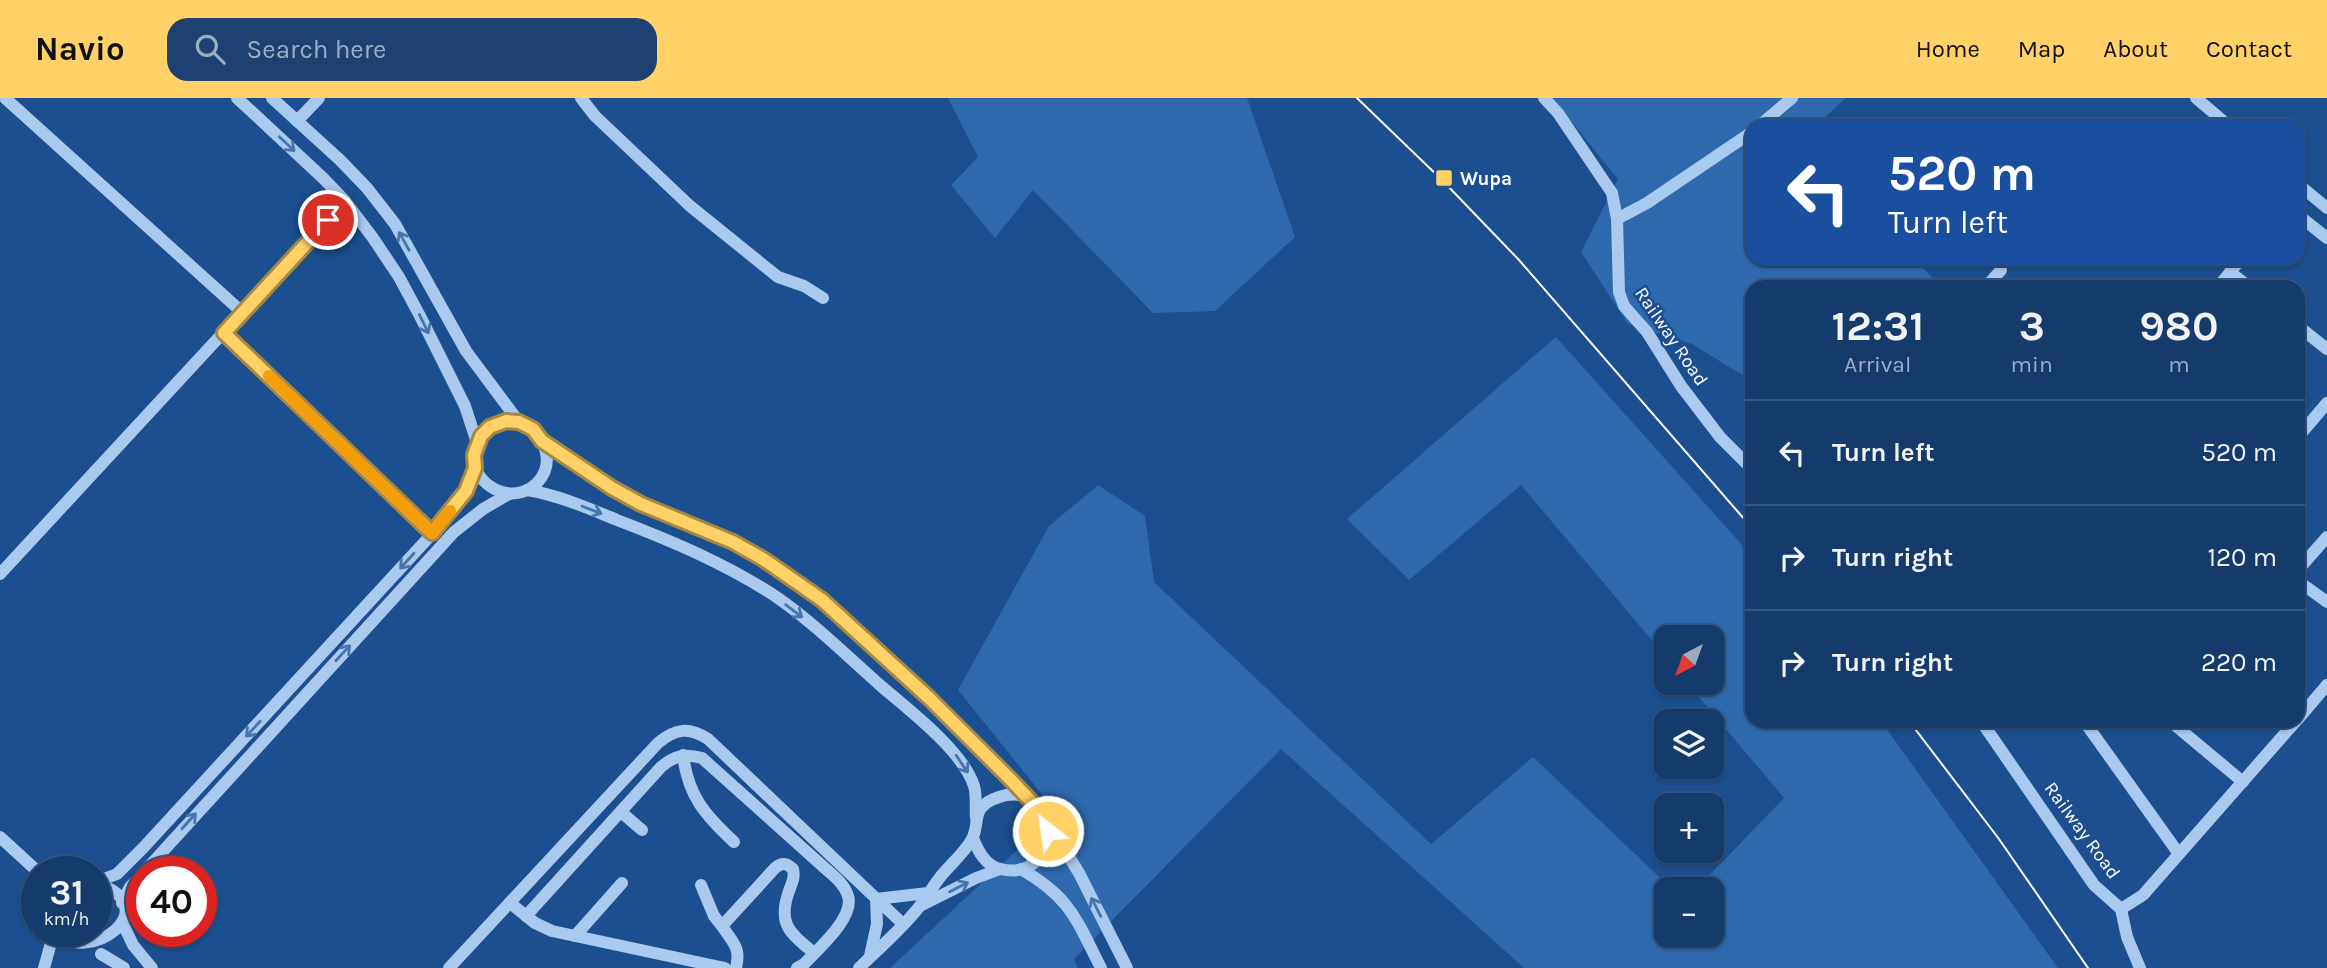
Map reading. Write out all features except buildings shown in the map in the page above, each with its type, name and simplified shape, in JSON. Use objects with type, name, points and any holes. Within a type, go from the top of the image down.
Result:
[{"type":"street","points":[[5,98],[243,313]]},
{"type":"street","points":[[237,98],[345,201],[399,277],[466,406],[477,443]]},
{"type":"street","points":[[272,98],[368,188],[388,215],[466,351],[519,422]]},
{"type":"street","points":[[297,121],[319,98]]},
{"type":"street","points":[[581,98],[595,116],[700,214],[778,277],[804,286],[824,298]]},
{"type":"street","name":"Railway Road","points":[[1544,98],[1558,113],[1612,193],[1617,219],[1619,292],[1624,306],[1647,332],[1720,437],[1745,463]]},
{"type":"street","points":[[1767,119],[1792,98]]},
{"type":"street","points":[[2196,98],[2221,119]]},
{"type":"street","points":[[1617,219],[1658,196],[1745,137]]},
{"type":"street","points":[[2305,193],[2327,208]]},
{"type":"street","points":[[0,574],[345,201]]},
{"type":"street","points":[[2305,221],[2327,238]]},
{"type":"street","points":[[2224,280],[2235,266]]},
{"type":"street","points":[[1992,280],[2001,270]]},
{"type":"street","points":[[2230,272],[2240,280]]},
{"type":"street","points":[[2305,332],[2327,349]]},
{"type":"street","points":[[224,333],[432,533]]},
{"type":"street","points":[[2305,430],[2327,403]]},
{"type":"street","points":[[112,876],[143,848],[432,533],[466,491],[475,468],[477,443],[490,427],[506,421],[519,422],[533,429],[542,441],[632,499],[733,542],[822,600],[929,698],[1044,815],[1066,849],[1127,968]]},
{"type":"street","points":[[527,490],[541,476],[546,462],[542,441]]},
{"type":"street","points":[[475,468],[488,486],[509,494]]},
{"type":"street","points":[[159,856],[454,532],[483,509],[509,494],[527,490],[570,502],[694,551],[722,564],[776,597],[804,618],[958,756],[975,789],[976,818],[973,838],[978,851],[987,862],[1000,869]]},
{"type":"street","points":[[2305,562],[2327,537]]},
{"type":"street","points":[[2305,586],[2327,602]]},
{"type":"street","points":[[2305,711],[2327,685]]},
{"type":"street","name":"Railway Road","points":[[1986,728],[2094,885],[2120,909]]},
{"type":"street","points":[[2089,728],[2179,854]]},
{"type":"street","points":[[2179,728],[2243,782]]},
{"type":"street","points":[[2140,968],[2127,937],[2120,909],[2143,895],[2290,728]]},
{"type":"street","points":[[449,968],[658,743],[669,734],[682,730],[696,731],[708,740],[903,924]]},
{"type":"street","points":[[683,755],[685,776],[696,800],[734,842]]},
{"type":"street","points":[[526,916],[661,767],[669,760],[683,755],[702,758],[843,885],[849,896],[850,905],[846,918],[804,964],[797,968]]},
{"type":"street","points":[[976,818],[991,800],[1014,795],[1026,799]]},
{"type":"street","points":[[621,812],[642,830]]},
{"type":"street","points":[[919,907],[976,878],[1000,869],[1021,869],[1036,861],[1045,847],[1048,831],[1044,815]]},
{"type":"street","points":[[0,837],[21,856]]},
{"type":"street","points":[[859,968],[919,907],[928,892],[973,838]]},
{"type":"street","points":[[722,926],[775,868],[780,864],[787,864],[793,869],[795,876],[783,911],[784,920],[791,933],[814,953]]},
{"type":"street","points":[[1021,869],[1047,884],[1065,902],[1101,968]]},
{"type":"street","points":[[575,936],[622,883]]},
{"type":"street","points":[[702,885],[714,916],[737,948],[739,954],[736,968]]},
{"type":"street","points":[[65,947],[79,955],[90,956],[111,949],[120,940],[126,915],[122,902],[112,891]]},
{"type":"street","points":[[876,899],[928,892]]},
{"type":"street","points":[[122,902],[126,894]]},
{"type":"street","points":[[870,956],[877,924],[876,899]]},
{"type":"street","points":[[510,903],[535,923],[552,931],[725,968]]},
{"type":"street","points":[[125,928],[133,945],[152,968]]},
{"type":"street","points":[[44,968],[49,947]]},
{"type":"street","points":[[101,954],[124,968]]},
{"type":"shaded area","points":[[948,98],[1247,98],[1295,237],[1215,311],[1153,313],[1033,190],[995,238],[951,185],[978,157]]},
{"type":"shaded area","points":[[1552,98],[1846,98],[1823,119],[1745,119],[1745,266],[1921,266],[1935,280],[1745,280],[1745,377],[1692,344],[1628,324],[1581,252],[1618,179]]},
{"type":"shaded area","points":[[1556,337],[1745,548],[1745,728],[1886,728],[2058,968],[1524,968],[1281,749],[1074,959],[1078,968],[890,968],[1057,813],[958,690],[1049,526],[1098,485],[1145,516],[1154,582],[1431,844],[1533,757],[1659,877],[1654,877],[1654,947],[1724,947],[1724,877],[1708,877],[1784,798],[1724,727],[1724,709],[1709,709],[1697,695],[1724,695],[1724,625],[1654,625],[1654,643],[1521,485],[1409,580],[1347,519]]},
{"type":"tram line","points":[[1357,98],[1442,180],[1519,260],[1745,520]]},
{"type":"tram line","points":[[1914,728],[1999,839],[2088,968]]},
{"type":"slow traffic","points":[[269,376],[432,533],[450,511]]},
{"type":"place","name":"Wupa","points":[[1444,178]]},
{"type":"route","points":[[328,220],[224,333],[432,533],[466,491],[475,468],[474,455],[481,436],[490,427],[506,421],[519,422],[533,429],[542,441],[612,488],[641,504],[733,542],[763,559],[822,600],[929,698],[1009,778],[1044,815],[1048,831]]}]
